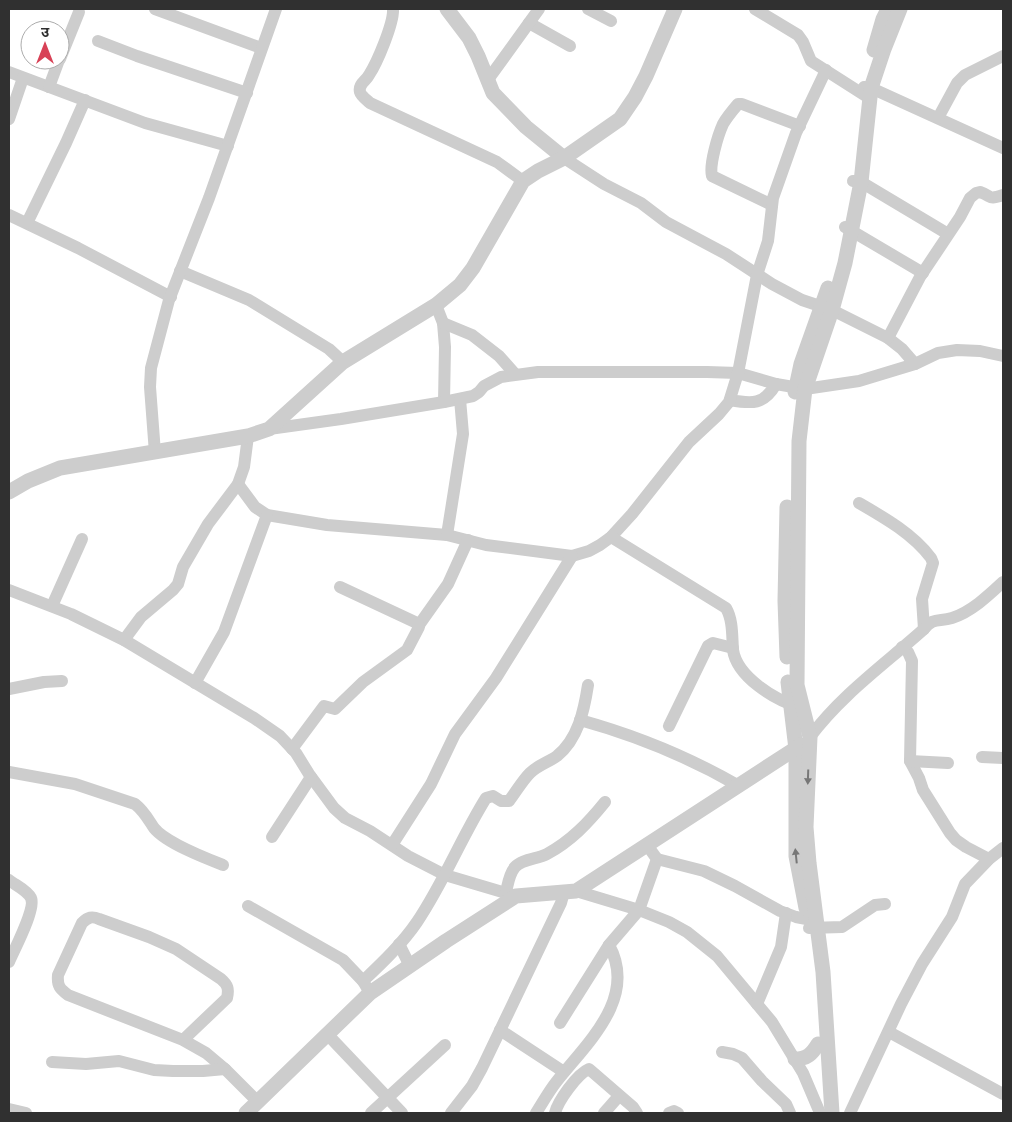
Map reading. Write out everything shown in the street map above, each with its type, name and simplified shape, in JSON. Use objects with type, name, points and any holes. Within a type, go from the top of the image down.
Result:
[{"type":"street","points":[[155,9],[261,48]]},
{"type":"street","points":[[155,453],[150,387],[151,368],[171,296],[228,146],[276,9]]},
{"type":"street","points":[[393,9],[385,39],[369,76],[361,85],[361,95],[370,103],[496,162],[523,181]]},
{"type":"street","points":[[447,9],[472,44],[493,93],[513,115],[564,158],[604,184],[641,203],[666,222],[732,258],[756,276],[802,300],[827,308],[888,338],[902,349],[915,364]]},
{"type":"street","points":[[487,81],[539,9]]},
{"type":"street","points":[[588,9],[611,21]]},
{"type":"street","points":[[270,429],[343,362],[436,305],[460,284],[474,268],[523,181],[564,158],[620,119],[646,76],[675,9]]},
{"type":"street","points":[[755,9],[798,35],[804,42],[811,61],[826,70],[867,92],[938,118],[1003,148]]},
{"type":"street","points":[[832,1113],[823,972],[796,856],[796,604],[800,388],[827,308],[846,263],[848,228],[857,181],[867,92],[883,19],[888,9]]},
{"type":"street","points":[[867,92],[900,9]]},
{"type":"street","points":[[70,34],[79,12]]},
{"type":"street","points":[[529,23],[570,46]]},
{"type":"street","points":[[98,41],[137,56],[247,92]]},
{"type":"street","points":[[938,118],[957,83],[965,75],[1003,56]]},
{"type":"street","points":[[49,86],[56,70]]},
{"type":"street","points":[[238,484],[255,507],[267,514],[327,525],[447,535],[486,545],[572,556],[589,551],[611,537],[632,514],[688,442],[719,414],[730,400],[738,373],[756,276],[768,241],[772,198],[800,126],[826,70]]},
{"type":"street","points":[[9,72],[145,123],[228,146]]},
{"type":"street","points":[[9,119],[24,78]]},
{"type":"street","points":[[27,223],[85,100]]},
{"type":"street","points":[[772,205],[712,176],[714,156],[722,126],[738,104],[742,104],[800,126]]},
{"type":"street","points":[[857,181],[948,234]]},
{"type":"street","points":[[888,338],[908,297],[968,202],[976,193],[984,194],[990,198],[1003,195]]},
{"type":"street","points":[[9,215],[171,296]]},
{"type":"street","points":[[848,228],[923,273]]},
{"type":"street","points":[[180,271],[249,300],[330,349],[343,362]]},
{"type":"street","points":[[436,305],[443,323],[445,347],[444,402]]},
{"type":"street","points":[[443,323],[472,335],[499,356],[515,374]]},
{"type":"street","points":[[9,492],[28,481],[60,468],[248,436],[270,429],[341,420],[460,399],[479,392],[484,386],[494,380],[515,374],[538,372],[738,373],[776,384],[800,388],[859,381],[915,364],[938,353],[957,350],[980,351],[1003,356]]},
{"type":"street","points":[[730,400],[750,403],[760,401],[764,399],[776,384]]},
{"type":"street","points":[[447,535],[463,434],[460,399]]},
{"type":"street","points":[[124,640],[141,617],[178,584],[183,567],[208,524],[238,484],[244,467],[248,436]]},
{"type":"street","points":[[859,503],[886,518],[931,558],[933,563],[922,599],[924,629]]},
{"type":"street","points":[[195,683],[224,632],[267,514]]},
{"type":"street","points":[[611,537],[726,608],[730,614],[733,648],[739,667],[761,688],[797,707],[810,737],[806,827],[813,924],[822,1113]]},
{"type":"street","points":[[52,606],[82,539]]},
{"type":"street","points":[[292,749],[324,706],[334,709],[363,682],[407,650],[419,625],[448,584],[468,540]]},
{"type":"street","points":[[392,845],[431,784],[455,734],[496,678],[572,556]]},
{"type":"street","points":[[451,1113],[472,1086],[561,903],[570,891],[647,845],[796,749],[810,737],[845,698],[924,629],[928,623],[934,620],[954,617],[972,608],[1003,582]]},
{"type":"street","points":[[340,587],[419,625]]},
{"type":"street","points":[[9,590],[72,614],[124,640],[254,718],[280,736],[292,749],[334,808],[345,818],[370,831],[408,856],[445,875],[511,894],[570,891],[639,910],[669,922],[687,932],[717,956],[772,1022],[803,1073],[822,1113]]},
{"type":"street","points":[[669,726],[708,646],[713,643],[733,648]]},
{"type":"street","points":[[902,647],[908,652],[912,661],[910,761],[916,769],[923,790],[956,840],[966,847],[998,854]]},
{"type":"street","points":[[9,689],[44,682],[62,681]]},
{"type":"street","points":[[246,1113],[328,1035],[416,924],[445,875],[486,798],[492,796],[501,801],[509,801],[530,773],[556,757],[572,739],[584,712],[588,685]]},
{"type":"street","points":[[580,720],[622,731],[648,741],[711,770],[739,786]]},
{"type":"street","points":[[982,757],[1003,758]]},
{"type":"street","points":[[910,761],[948,763]]},
{"type":"street","points":[[9,772],[75,784],[135,804],[144,810],[155,829],[164,836],[203,857],[223,865]]},
{"type":"street","points":[[272,837],[312,778]]},
{"type":"street","points":[[511,894],[510,875],[517,865],[545,855],[562,846],[589,822],[605,802]]},
{"type":"street","points":[[647,845],[657,859],[704,871],[786,914],[813,924],[842,926],[875,905],[885,904]]},
{"type":"street","points":[[850,1113],[901,1004],[922,964],[952,918],[966,884],[998,854]]},
{"type":"street","points":[[560,1023],[609,945],[639,910],[657,859]]},
{"type":"street","points":[[9,880],[32,899],[28,918],[9,962]]},
{"type":"street","points":[[366,988],[410,966],[511,894]]},
{"type":"street","points":[[248,906],[343,960],[366,988]]},
{"type":"street","points":[[757,1004],[781,947],[786,914]]},
{"type":"street","points":[[183,1040],[227,998],[227,984],[167,945],[99,918],[87,918],[82,922],[58,975],[57,984],[60,989],[68,996],[183,1040],[206,1053],[225,1068],[258,1102]]},
{"type":"street","points":[[399,944],[410,966]]},
{"type":"street","points":[[536,1113],[556,1082],[598,1030],[613,1002],[619,979],[615,955],[609,945]]},
{"type":"street","points":[[500,1030],[564,1072]]},
{"type":"street","points":[[889,1032],[1003,1094]]},
{"type":"street","points":[[328,1035],[402,1113]]},
{"type":"street","points":[[795,1060],[809,1056],[818,1044]]},
{"type":"street","points":[[371,1113],[445,1046]]},
{"type":"street","points":[[722,1052],[742,1058],[786,1104],[790,1113]]},
{"type":"street","points":[[52,1062],[86,1064],[119,1061],[154,1070],[173,1071],[203,1071],[225,1068]]},
{"type":"street","points":[[555,1113],[565,1094],[589,1069],[633,1107],[637,1113]]},
{"type":"street","points":[[604,1113],[619,1096]]},
{"type":"street","points":[[9,1109],[26,1113]]},
{"type":"street","points":[[669,1113],[674,1111],[678,1113]]}]
